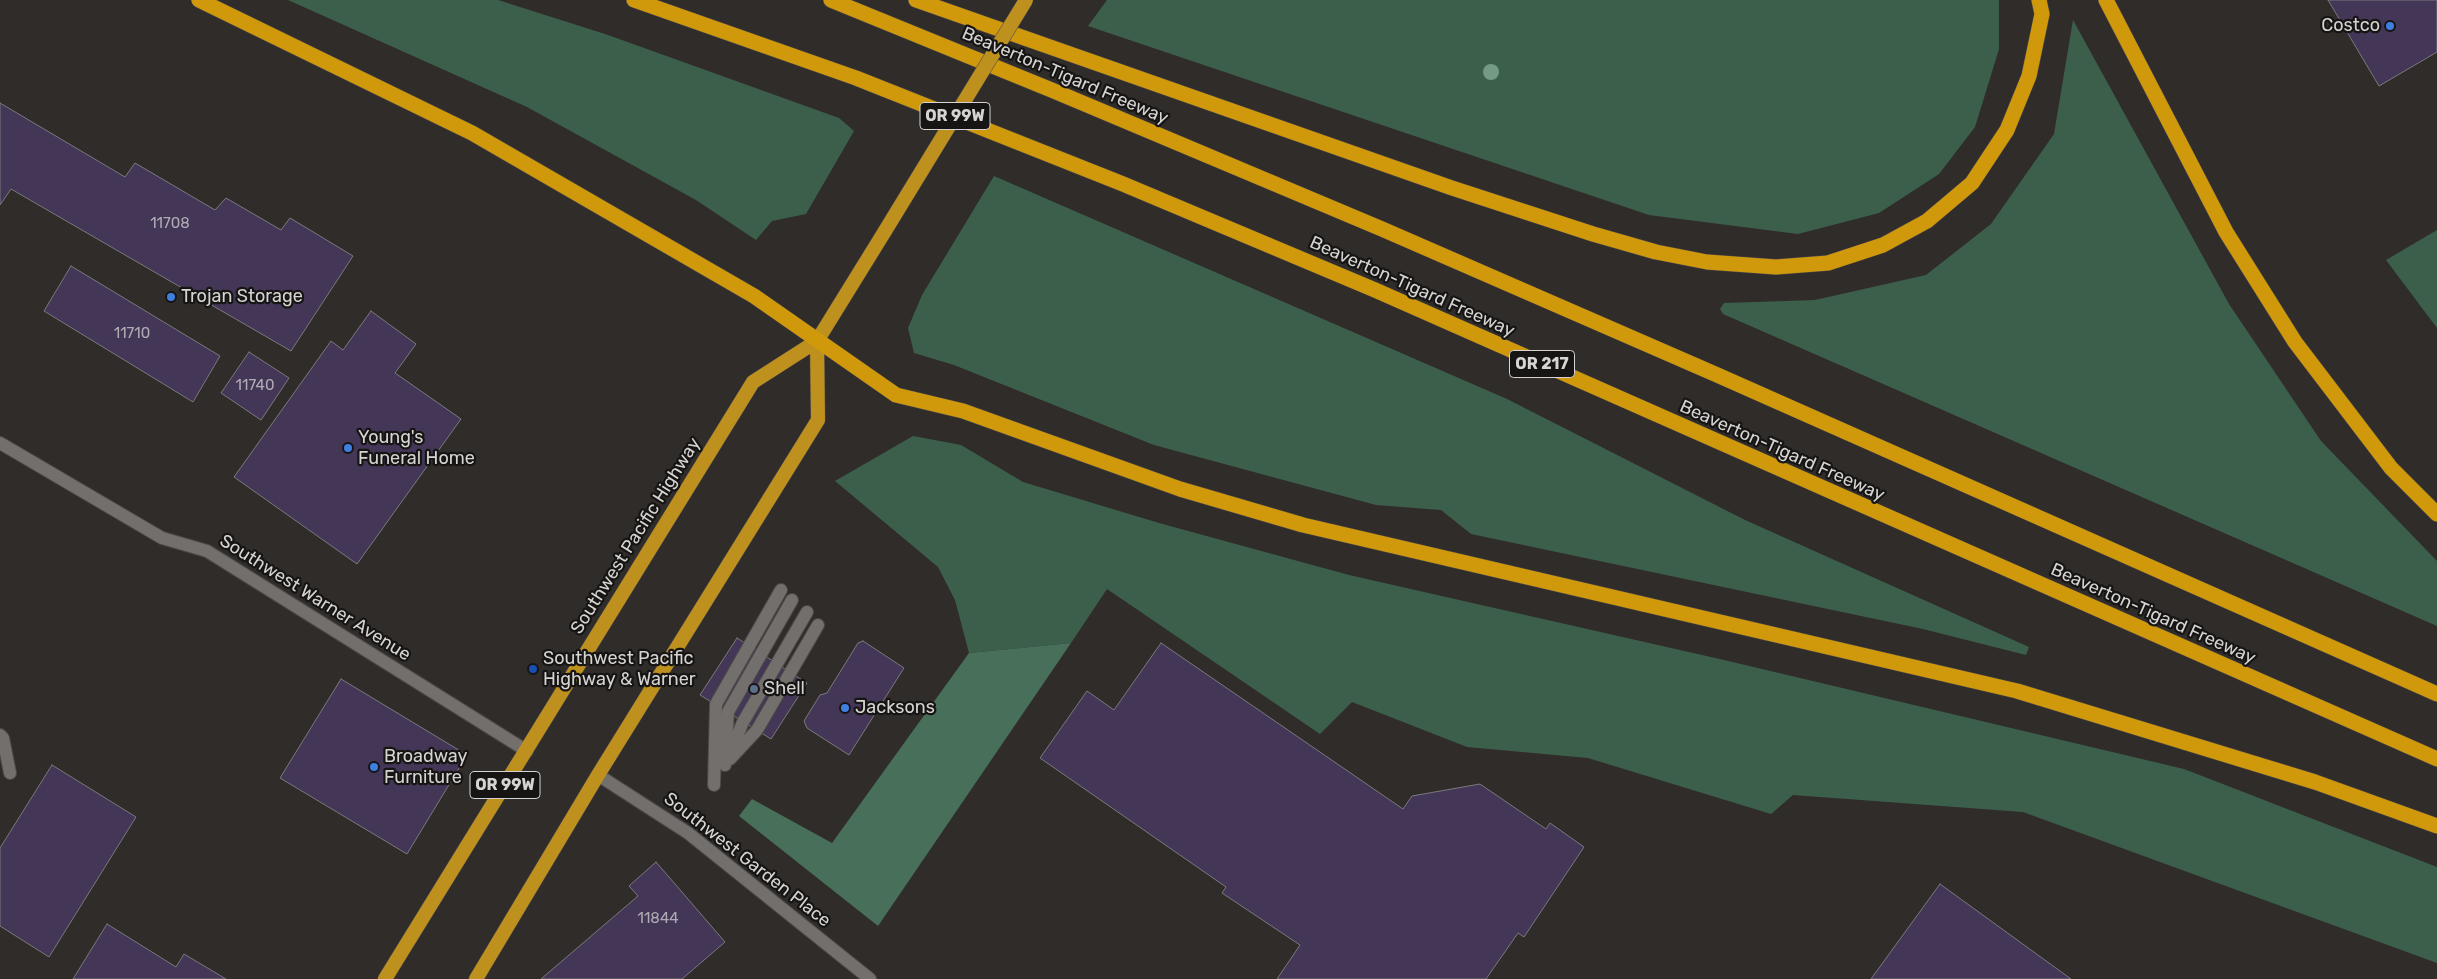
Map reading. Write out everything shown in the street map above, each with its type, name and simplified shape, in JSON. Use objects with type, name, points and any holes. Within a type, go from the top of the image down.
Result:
[{"type":"highway","points":[[199,0],[472,133],[754,296],[896,395],[963,411],[1180,489],[1303,525],[2017,691],[2306,779],[2437,826]]},
{"type":"highway","name":"Beaverton-Tigard Freeway","points":[[634,0],[856,78],[1141,191],[1375,290],[2437,759]]},
{"type":"highway","name":"Beaverton-Tigard Freeway","points":[[832,0],[1054,90],[1382,229],[1733,382],[2437,694]]},
{"type":"highway","points":[[916,0],[1452,188],[1593,234],[1656,252],[1707,262],[1776,267],[1828,263],[1883,245],[1927,221],[1972,182],[2007,130],[2030,76],[2042,14],[2040,0]]},
{"type":"highway","name":"Southwest Pacific Highway","points":[[385,979],[753,382],[817,341],[1026,0]]},
{"type":"highway","points":[[2106,0],[2226,232],[2295,342],[2391,468],[2437,514]]},
{"type":"highway","points":[[476,979],[598,775],[818,420],[817,341]]},
{"type":"street","name":"Southwest Warner Avenue","points":[[0,443],[162,538],[207,550],[526,751]]},
{"type":"street","points":[[714,785],[716,704],[780,590]]},
{"type":"street","points":[[725,765],[728,712],[792,600]]},
{"type":"street","points":[[725,765],[742,722],[806,612]]},
{"type":"street","points":[[725,765],[757,730],[818,625]]},
{"type":"street","points":[[0,735],[3,738],[10,773]]},
{"type":"street","name":"Southwest Garden Place","points":[[598,775],[688,833],[870,979]]},
{"type":"green space","points":[[288,0],[498,0],[608,35],[839,118],[854,131],[806,214],[772,221],[756,240],[696,200],[527,107]]},
{"type":"green space","points":[[1107,0],[1999,0],[1999,49],[1975,127],[1939,174],[1879,213],[1798,234],[1649,215],[1088,26]]},
{"type":"green space","points":[[2073,20],[2229,304],[2321,441],[2437,561],[2437,626],[1723,314],[1720,309],[1724,303],[1815,300],[1926,275],[1991,224],[2054,134]]},
{"type":"green space","points":[[994,176],[1507,399],[1745,520],[2029,647],[2026,655],[1923,629],[1471,534],[1441,510],[1376,505],[1154,445],[954,365],[914,353],[908,328],[922,295]]},
{"type":"green space","points":[[2437,230],[2437,328],[2386,260]]},
{"type":"green space","points":[[913,436],[961,445],[1023,482],[1159,523],[1349,575],[1724,660],[2184,769],[2437,867],[2437,963],[2023,812],[1793,795],[1771,814],[1588,758],[1467,747],[1352,702],[1320,734],[1107,589],[1071,643],[969,653],[955,600],[938,567],[835,481]]},
{"type":"green space","points":[[1071,643],[878,926],[739,816],[752,799],[832,843],[969,653]]},
{"type":"building","name":"Costco","points":[[2328,0],[2437,0],[2437,52],[2379,86]]},
{"type":"building","points":[[0,103],[125,177],[135,163],[215,210],[226,198],[281,230],[290,218],[353,256],[291,351],[11,189],[0,205]]},
{"type":"building","points":[[71,266],[220,356],[193,402],[44,311]]},
{"type":"building","name":"Young's Funeral Home","points":[[371,311],[416,344],[395,373],[461,419],[357,564],[234,477],[331,341],[343,350]]},
{"type":"building","points":[[249,352],[289,378],[261,420],[221,393]]},
{"type":"building","name":"Shell","points":[[737,638],[807,683],[771,739],[700,695]]},
{"type":"building","name":"Jacksons","points":[[863,641],[904,668],[849,755],[807,728],[804,721],[820,695],[827,693],[858,643]]},
{"type":"building","points":[[1161,643],[1403,809],[1412,796],[1480,784],[1546,829],[1550,823],[1584,847],[1524,937],[1518,933],[1486,979],[1277,979],[1300,945],[1222,893],[1226,887],[1040,758],[1087,691],[1114,710]]},
{"type":"building","name":"Broadway Furniture","points":[[341,679],[467,755],[407,854],[280,778]]},
{"type":"building","points":[[52,765],[136,817],[49,957],[0,926],[0,848]]},
{"type":"building","points":[[656,862],[725,942],[682,979],[541,979],[638,896],[629,886]]},
{"type":"building","points":[[1940,884],[2071,979],[1871,979]]},
{"type":"building","points":[[107,924],[176,967],[184,954],[226,979],[73,979]]},
{"type":"place","name":"Costco","points":[[2390,26]]},
{"type":"place","name":"Trojan Storage","points":[[171,297]]},
{"type":"place","name":"Young's Funeral Home","points":[[348,448]]},
{"type":"place","name":"Southwest Pacific Highway & Warner","points":[[533,669]]},
{"type":"place","name":"Shell","points":[[754,689]]},
{"type":"place","name":"Jacksons","points":[[845,708]]},
{"type":"place","name":"Broadway Furniture","points":[[374,767]]}]
